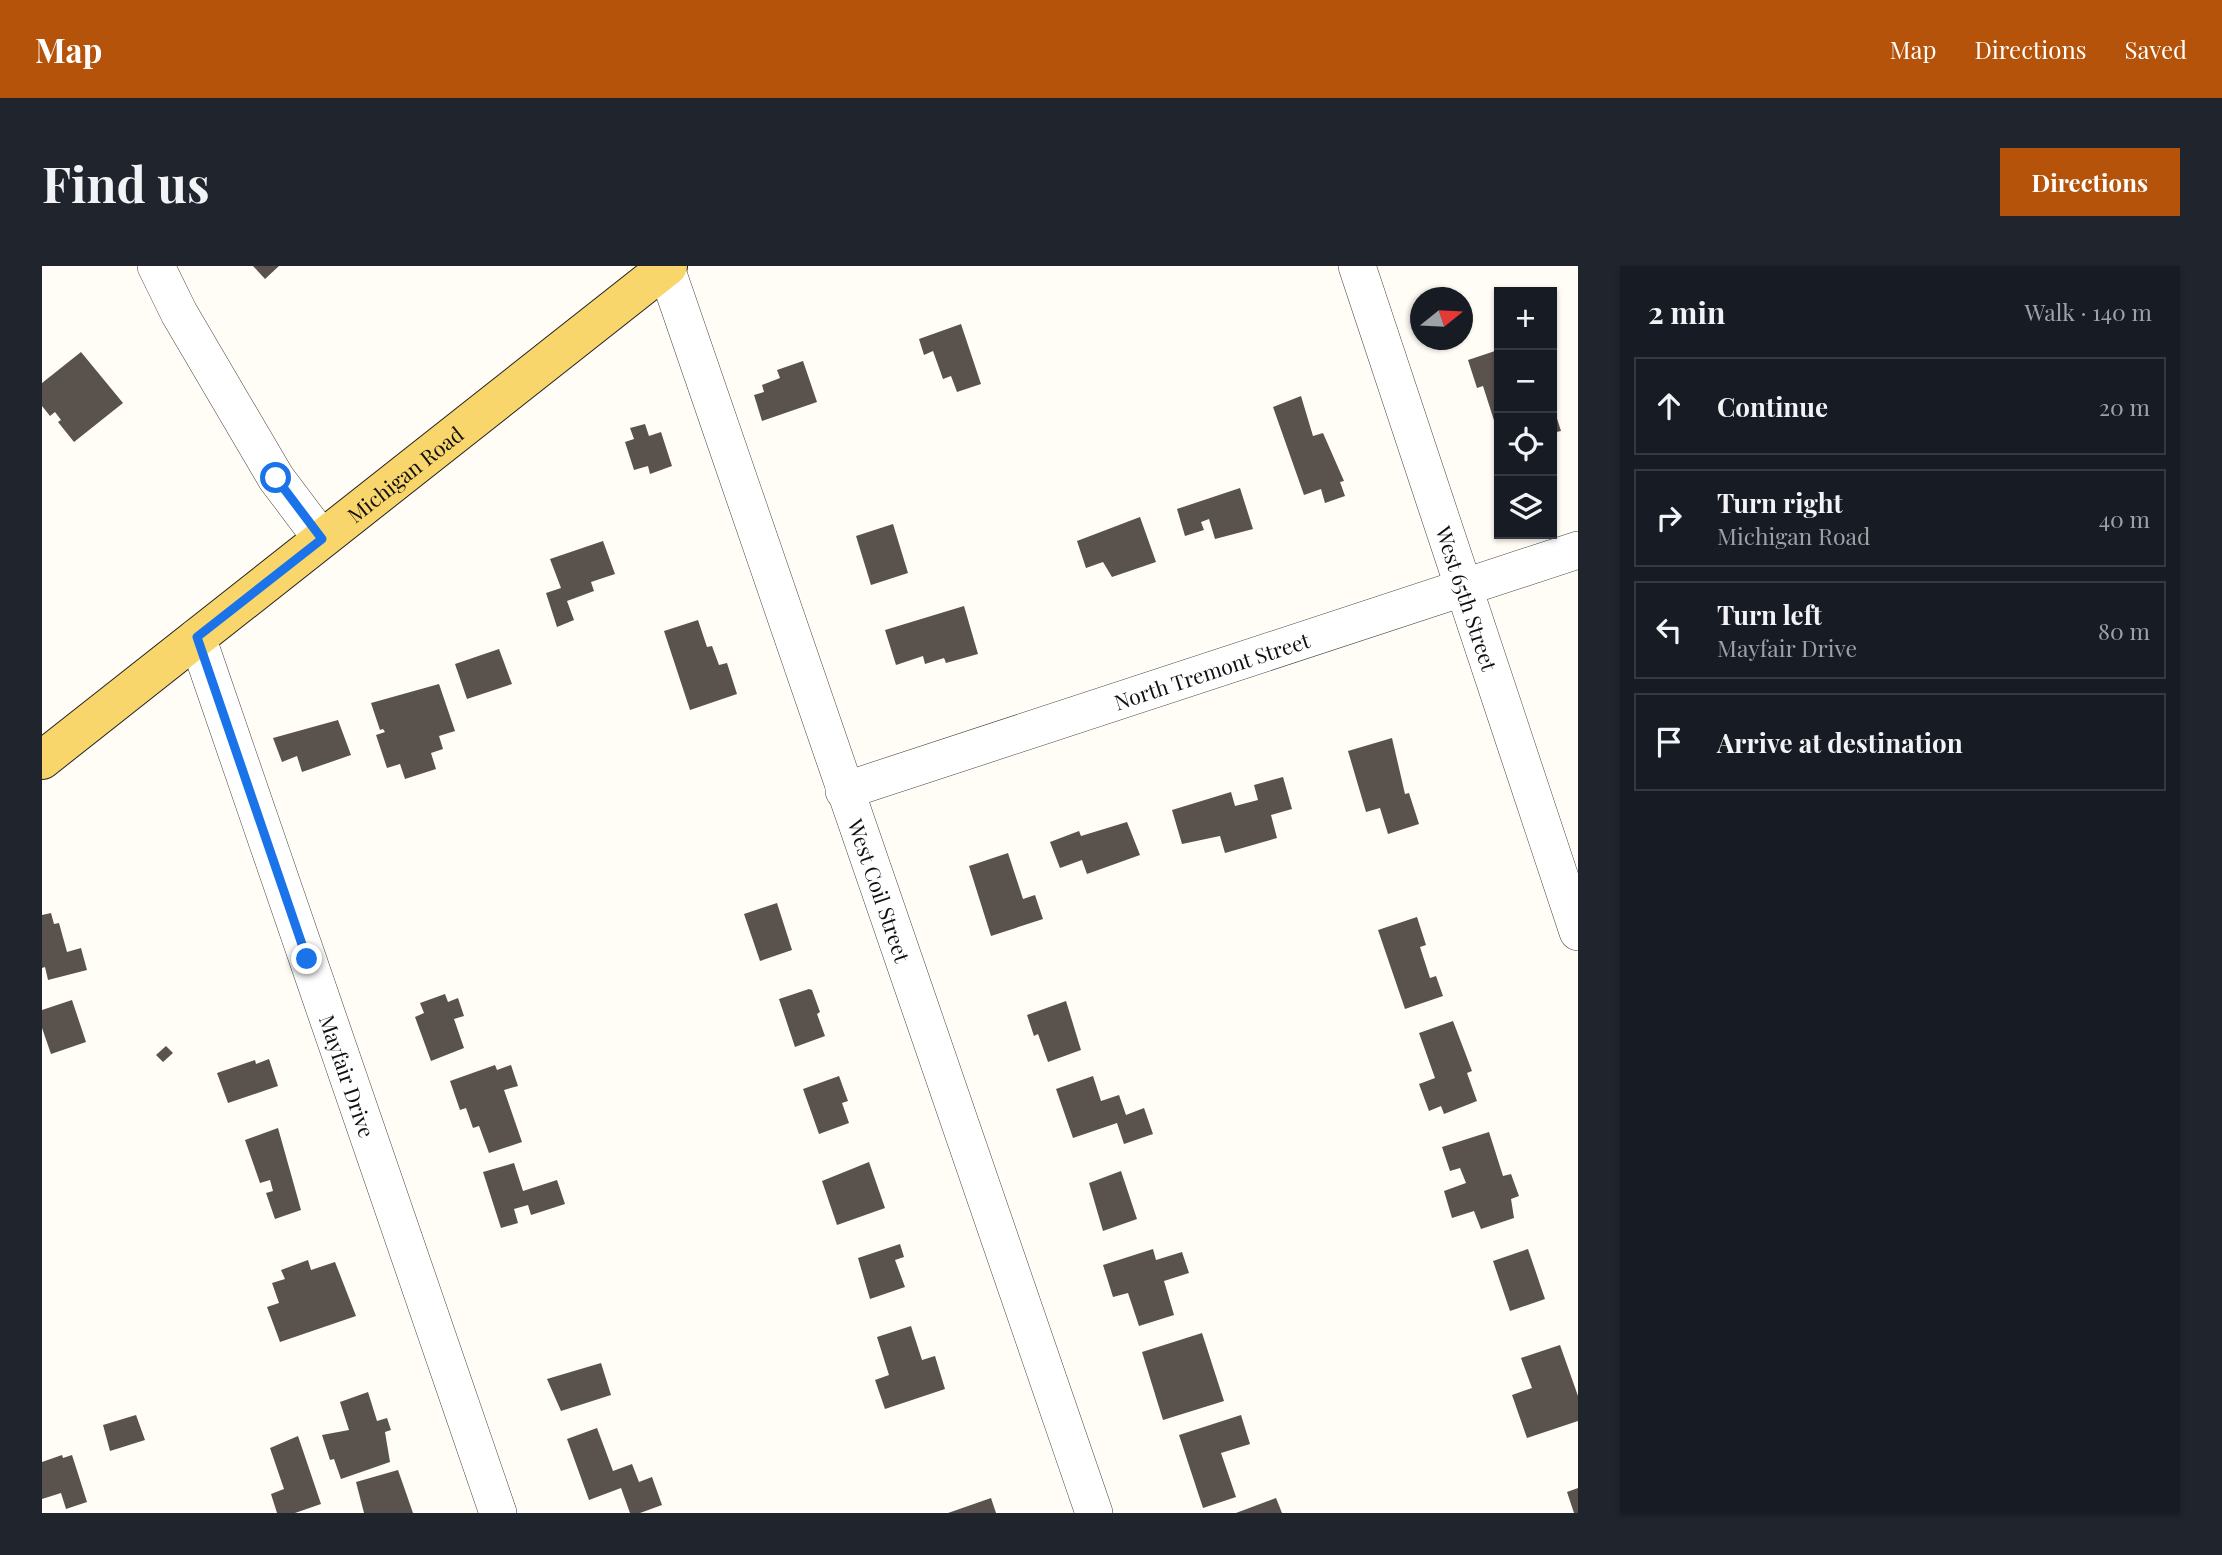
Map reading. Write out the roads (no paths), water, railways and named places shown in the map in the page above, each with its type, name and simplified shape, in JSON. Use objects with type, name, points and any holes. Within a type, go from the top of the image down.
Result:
[{"type":"main road","name":"Michigan Road","points":[[42,760],[667,267]]},
{"type":"street","points":[[156,266],[179,313],[276,478],[322,539]]},
{"type":"street","name":"West 65th Street","points":[[1357,266],[1578,932]]},
{"type":"street","name":"West Coil Street","points":[[667,267],[844,790],[1094,1513]]},
{"type":"street","name":"North Tremont Street","points":[[844,790],[1578,550]]},
{"type":"street","name":"Mayfair Drive","points":[[197,637],[498,1513]]}]
